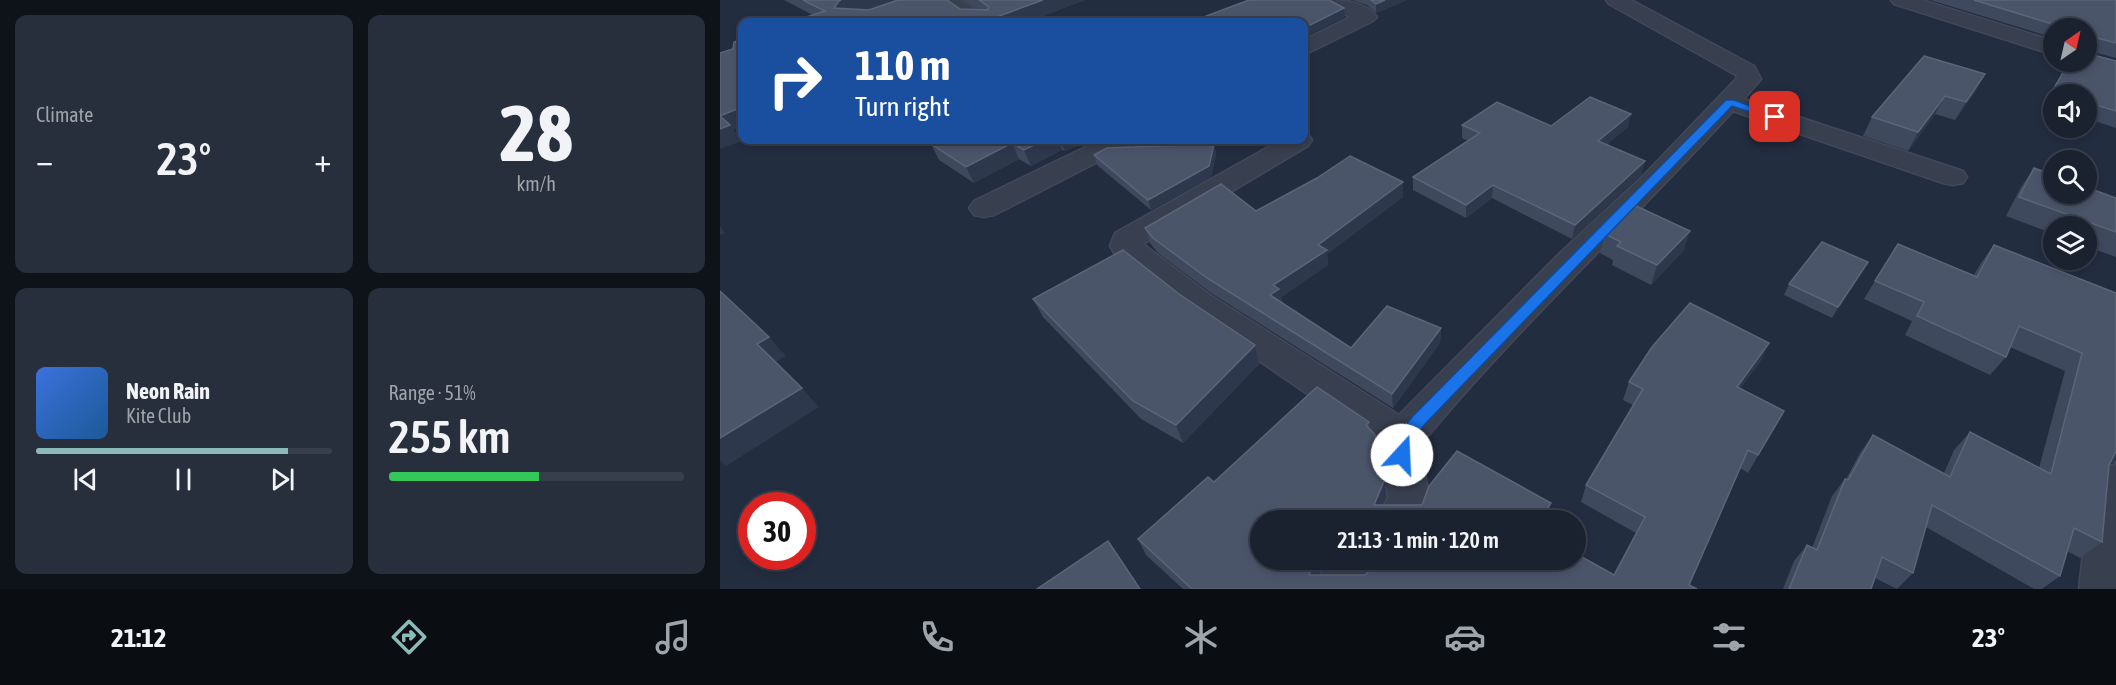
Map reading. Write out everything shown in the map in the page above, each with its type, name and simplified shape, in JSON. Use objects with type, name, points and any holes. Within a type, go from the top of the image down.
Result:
[{"type":"street","points":[[947,0],[976,18]]},
{"type":"street","points":[[1308,46],[1366,16],[1332,0]]},
{"type":"street","points":[[1404,510],[1411,495],[1402,455],[1404,439],[1419,419],[1730,102],[1749,79],[1746,71],[1617,0]]},
{"type":"street","points":[[1901,0],[1980,15],[2043,43]]},
{"type":"street","points":[[1730,102],[1953,177]]},
{"type":"street","points":[[984,208],[1112,144]]},
{"type":"street","points":[[1292,144],[1126,240],[1125,246],[1198,303],[1404,439]]},
{"type":"street","points":[[2102,589],[2112,483]]},
{"type":"building","points":[[803,0],[841,0],[834,8],[869,10],[898,0],[947,0],[960,9],[987,10],[989,7],[979,0],[1043,0],[994,18],[803,18],[825,11]]},
{"type":"building","points":[[1249,0],[1329,0],[1344,8],[1308,26],[1308,18],[1201,18]]},
{"type":"building","points":[[1371,0],[1385,0],[1376,4]]},
{"type":"building","points":[[1974,0],[2116,0],[2116,43],[2097,38],[2097,18],[2043,18],[2043,21]]},
{"type":"building","points":[[738,40],[738,109],[720,116],[720,53],[733,49],[734,42]]},
{"type":"building","points":[[1924,56],[1985,74],[1966,102],[1945,96],[1918,132],[1872,117]]},
{"type":"building","points":[[2097,56],[2116,61],[2116,111],[2097,105],[2097,84],[2056,84],[2063,72],[2097,72]]},
{"type":"building","points":[[1590,97],[1631,114],[1598,141],[1645,161],[1575,225],[1493,185],[1466,205],[1413,177],[1480,133],[1462,125],[1497,102],[1551,126]]},
{"type":"building","points":[[720,116],[730,125],[720,129]]},
{"type":"building","points":[[931,144],[1010,144],[966,167]]},
{"type":"building","points":[[1014,144],[1037,144],[1024,150]]},
{"type":"building","points":[[1214,144],[1209,166],[1148,200],[1094,155],[1107,148]]},
{"type":"building","points":[[1350,156],[1403,182],[1318,245],[1327,250],[1273,285],[1279,289],[1270,295],[1351,348],[1387,306],[1441,328],[1392,394],[1207,278],[1153,238],[1145,228],[1221,184],[1256,211],[1317,178]]},
{"type":"building","points":[[2034,168],[2043,171],[2043,204],[2097,204],[2097,191],[2116,198],[2116,232],[2097,225],[2097,216],[2072,216],[2019,197]]},
{"type":"building","points":[[1634,205],[1690,231],[1657,265],[1617,246],[1621,242],[1605,234]]},
{"type":"building","points":[[1822,242],[1868,262],[1838,307],[1789,284]]},
{"type":"building","points":[[1898,244],[1977,277],[1994,245],[2043,264],[2043,270],[2058,270],[2116,293],[2116,451],[2109,465],[2102,542],[2074,528],[2060,576],[1932,505],[1913,573],[1882,557],[1871,589],[1789,589],[1807,545],[1817,550],[1845,479],[1848,480],[1873,435],[1950,477],[1970,432],[2051,474],[2082,353],[2019,326],[2006,357],[1917,316],[1924,302],[1875,281]]},
{"type":"building","points":[[1123,250],[1179,294],[1255,345],[1176,425],[1133,401],[1033,299]]},
{"type":"building","points":[[720,291],[769,337],[757,344],[802,388],[720,438]]},
{"type":"building","points":[[1690,303],[1769,343],[1737,387],[1784,411],[1758,455],[1748,450],[1689,585],[1697,589],[1192,589],[1138,539],[1208,477],[1214,482],[1317,387],[1369,422],[1366,425],[1379,439],[1385,479],[1374,505],[1422,505],[1429,486],[1457,451],[1551,503],[1546,510],[1250,510],[1250,570],[1311,570],[1309,575],[1365,575],[1370,570],[1586,570],[1586,559],[1614,575],[1645,517],[1586,485],[1643,389],[1629,382],[1652,347]]},
{"type":"building","points":[[1108,541],[1140,589],[1037,589]]},
{"type":"route","points":[[1402,455],[1404,439],[1419,419],[1730,102],[1775,117]]}]
